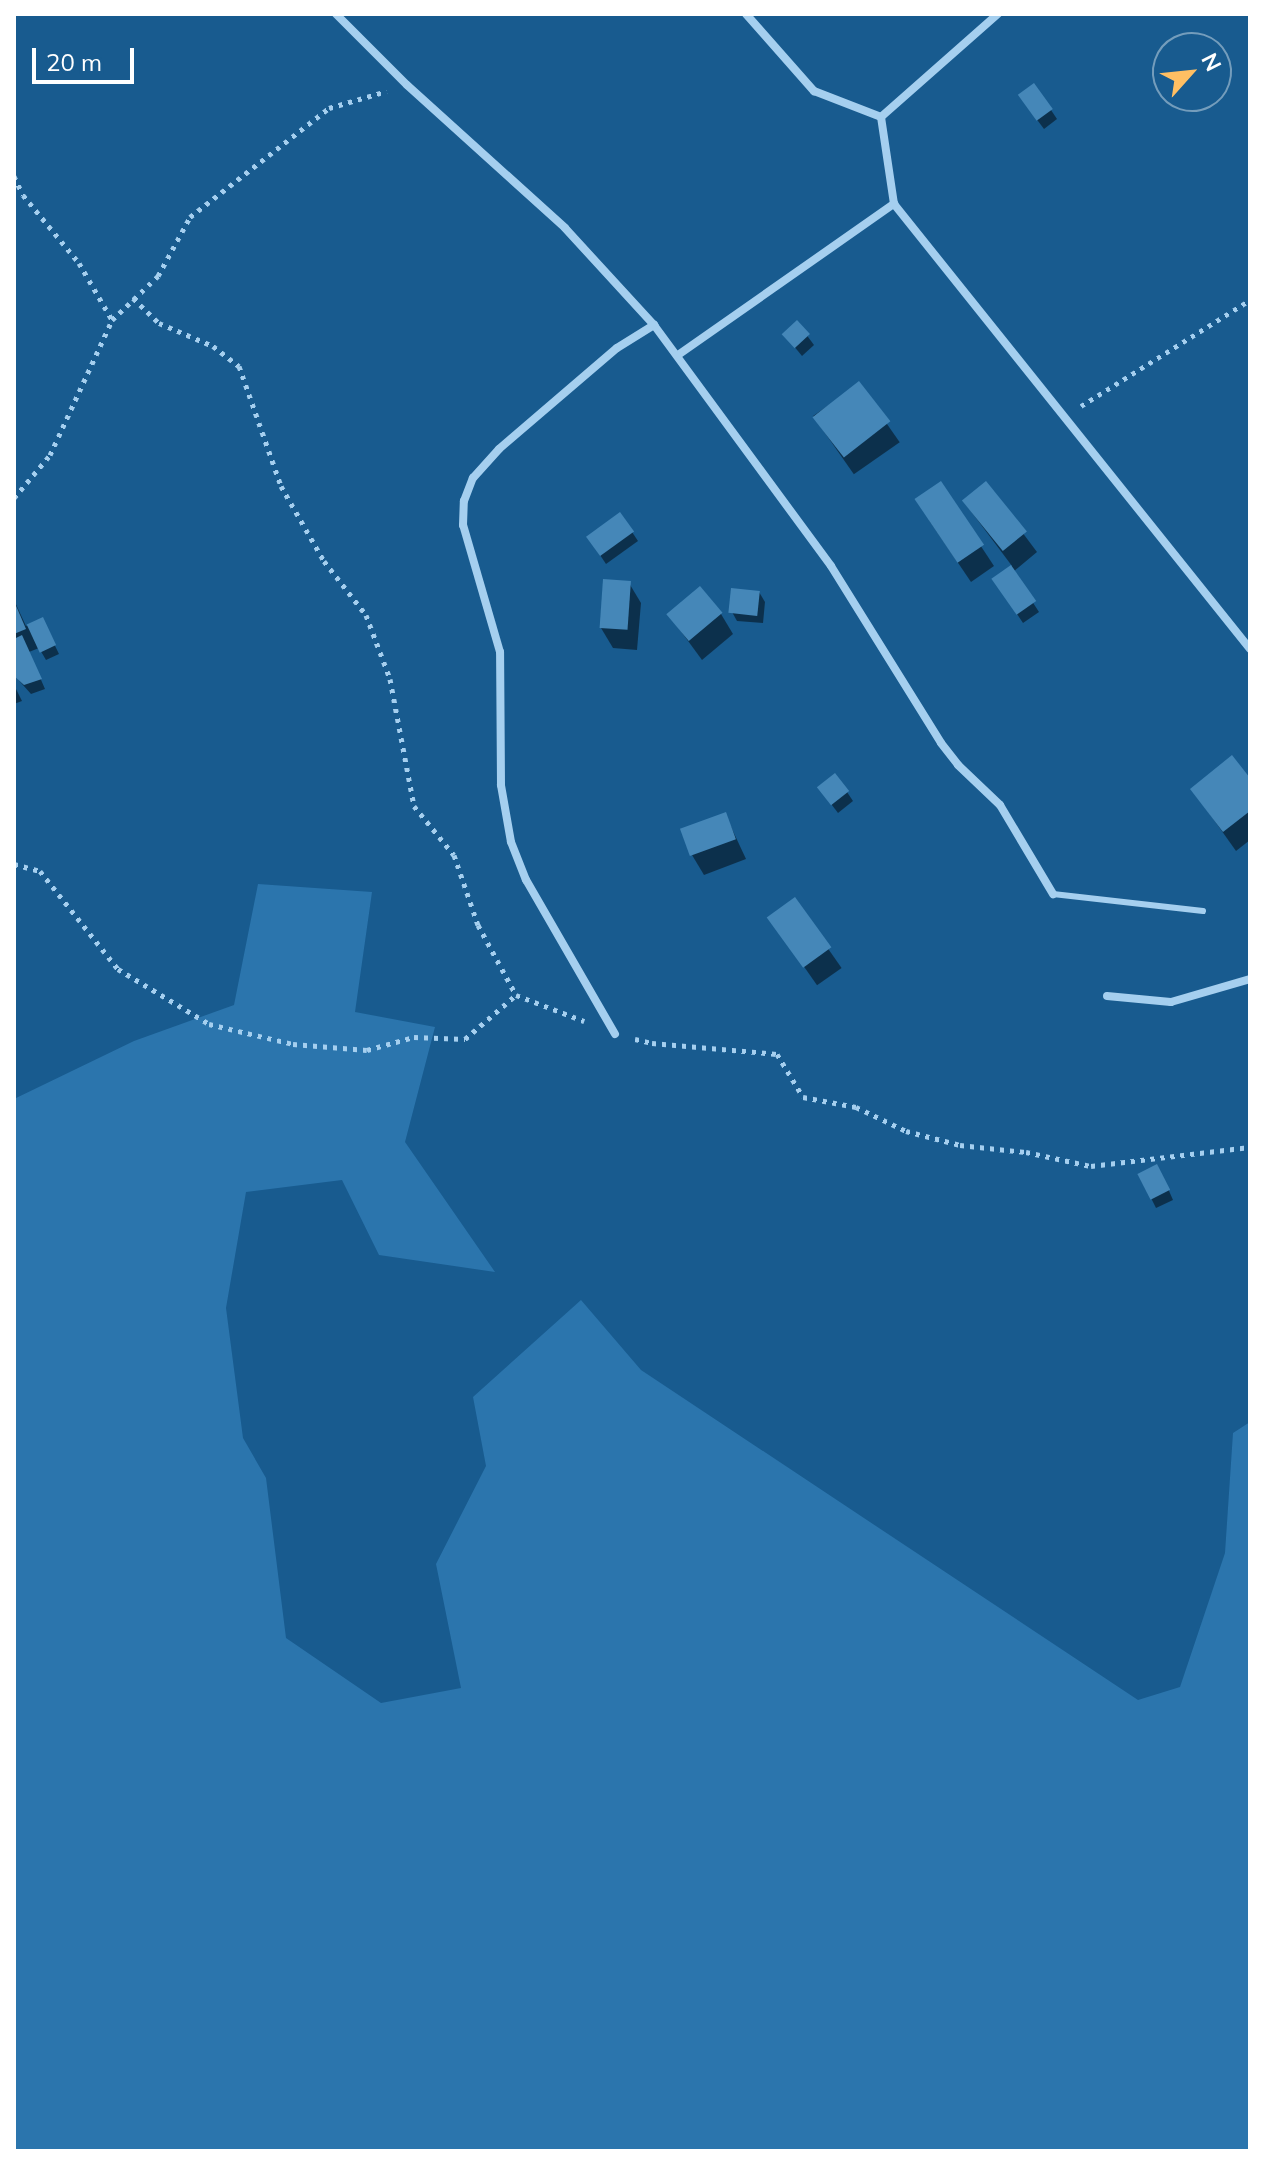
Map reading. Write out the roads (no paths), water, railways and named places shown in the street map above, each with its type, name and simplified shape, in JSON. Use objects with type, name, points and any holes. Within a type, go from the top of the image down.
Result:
[{"type":"street","points":[[336,14],[407,85],[565,228],[654,325],[831,566],[941,743],[958,765],[1000,805],[1053,894]]},
{"type":"street","points":[[746,14],[814,91],[881,117]]},
{"type":"street","points":[[881,117],[998,14]]},
{"type":"street","points":[[881,117],[894,204],[1067,415],[1250,649]]},
{"type":"street","points":[[678,355],[894,204]]},
{"type":"street","points":[[615,1034],[526,880],[511,842],[501,785],[500,652],[488,602],[471,557],[463,513],[473,478],[499,449],[617,348],[654,325]]},
{"type":"street","points":[[1107,996],[1171,1002],[1250,979]]},
{"type":"lane","points":[[1053,894],[1203,911]]}]
